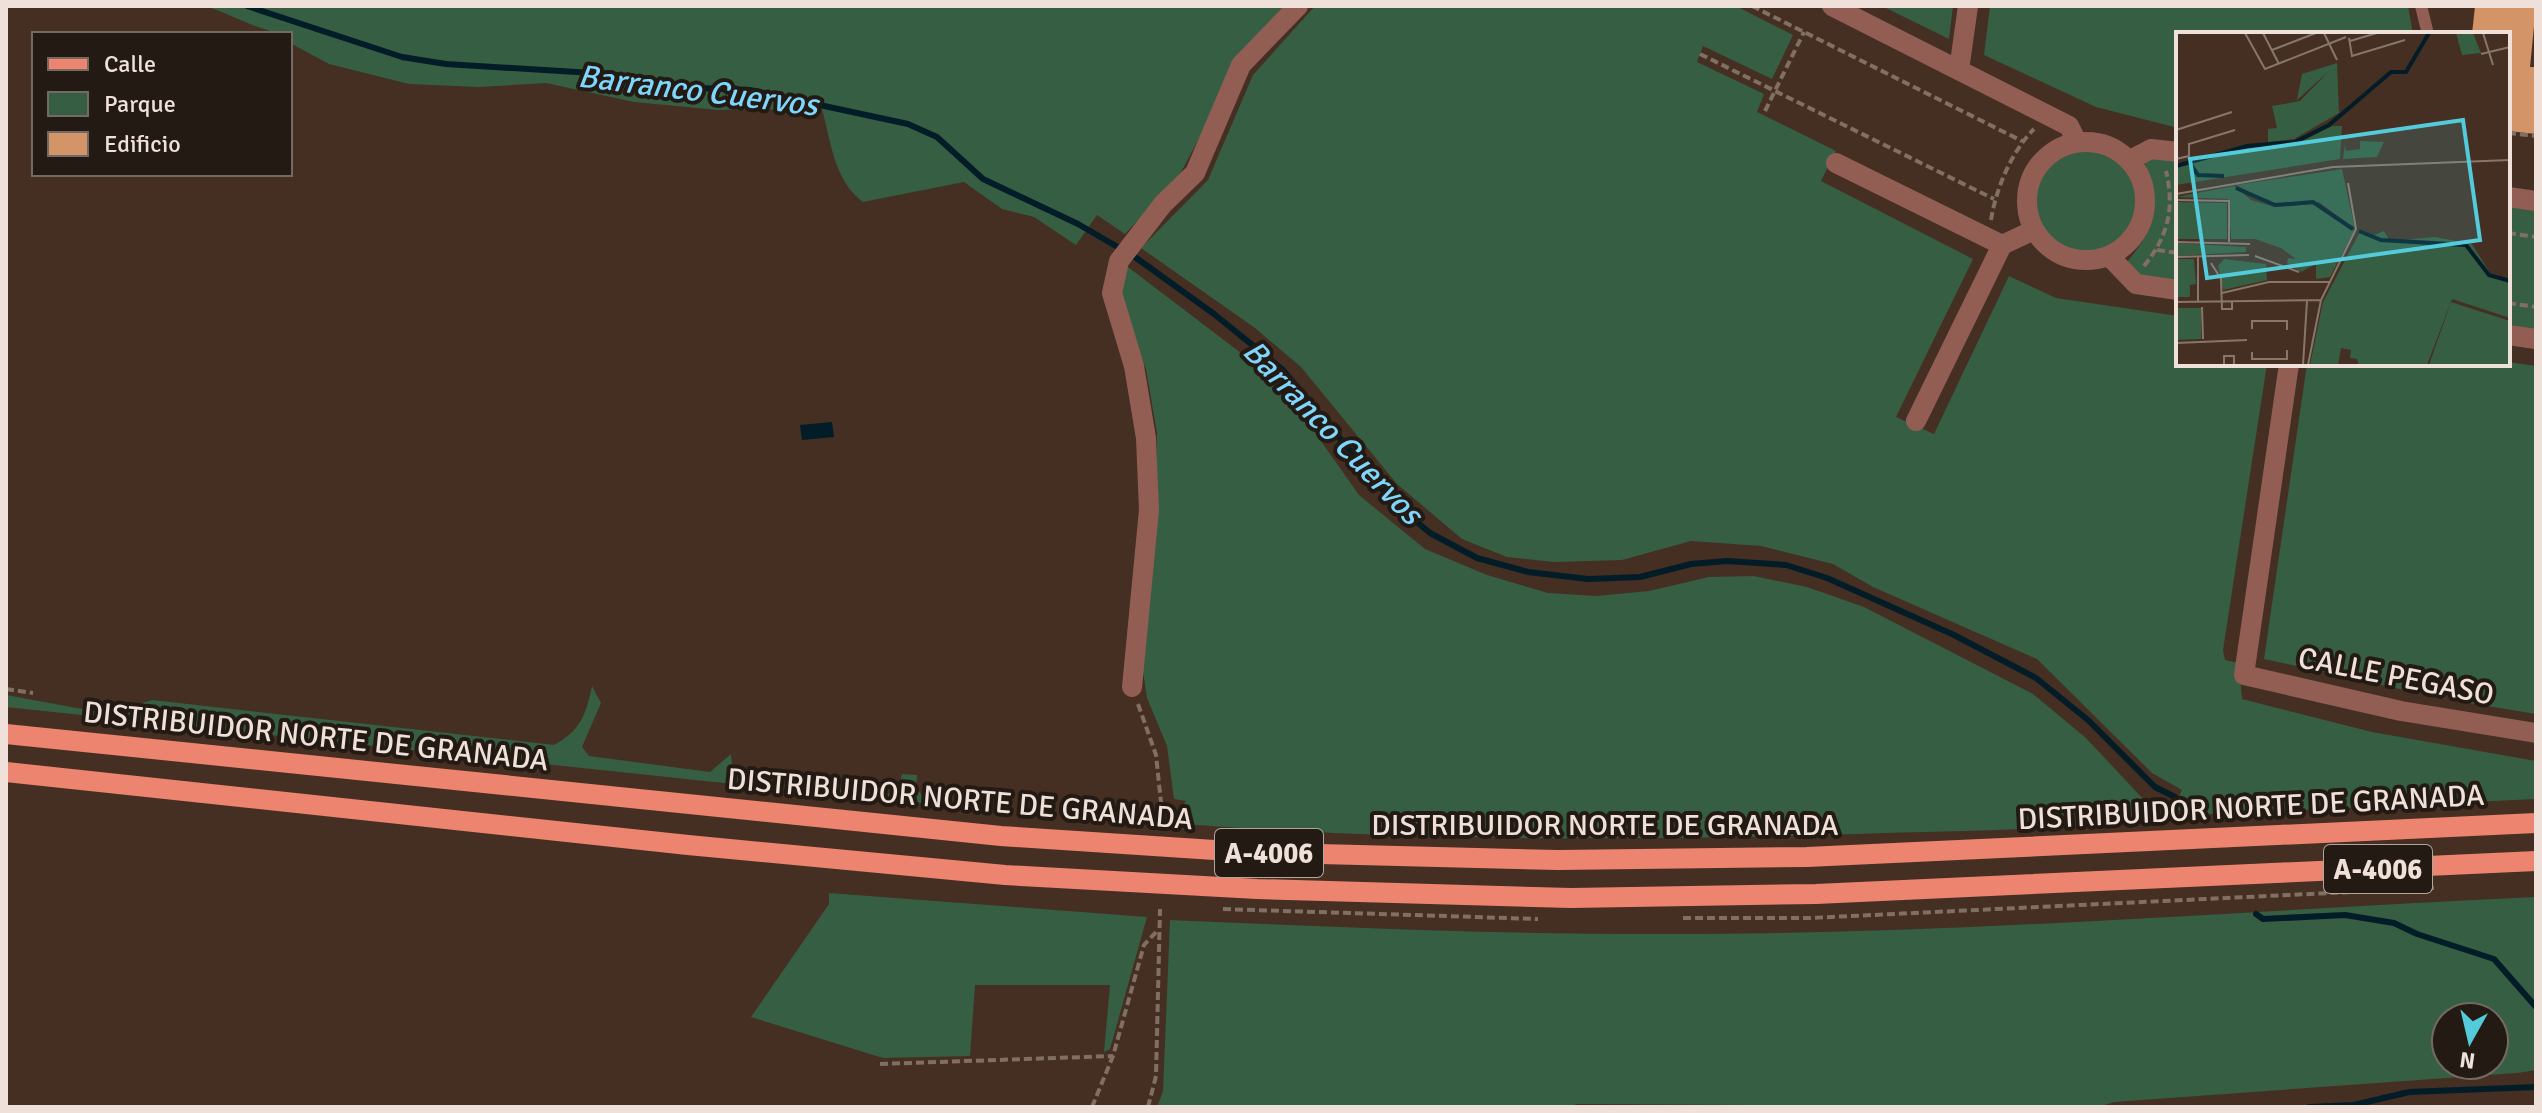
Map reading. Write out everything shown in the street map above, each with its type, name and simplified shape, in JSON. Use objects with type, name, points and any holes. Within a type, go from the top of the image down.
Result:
[{"type":"main road","name":"DISTRIBUIDOR NORTE DE GRANADA","points":[[6,734],[1001,836],[1245,852],[1558,860],[1807,857],[2536,823]]},
{"type":"main road","name":"A-4006","points":[[6,772],[1005,875],[1257,889],[1571,898],[1816,894],[2536,861]]},
{"type":"street","points":[[1132,687],[1149,510],[1146,438],[1134,366],[1112,293],[1119,261],[1163,204],[1195,173],[1241,65],[1298,6]]},
{"type":"street","points":[[1832,6],[2069,126],[2077,142]]},
{"type":"street","points":[[1959,70],[1968,6]]},
{"type":"street","points":[[2077,142],[2096,142],[2115,148],[2130,160],[2141,176],[2146,194],[2145,214],[2131,239],[2109,256],[2092,260],[2058,254],[2034,230],[2027,203],[2032,175],[2043,159],[2059,148],[2077,142]]},
{"type":"street","points":[[2130,160],[2151,149],[2171,157]]},
{"type":"street","points":[[1836,163],[2002,245]]},
{"type":"street","points":[[2510,197],[2536,201]]},
{"type":"street","points":[[1916,421],[2002,245],[2034,230]]},
{"type":"street","points":[[2109,256],[2136,284],[2176,290]]},
{"type":"street","points":[[2510,335],[2536,339]]},
{"type":"street","name":"CALLE PEGASO","points":[[2289,366],[2244,675],[2401,711],[2536,733]]},
{"type":"lane","points":[[2421,6],[2428,32]]},
{"type":"path","points":[[1752,6],[2022,141]]},
{"type":"path","points":[[1765,111],[1804,32]]},
{"type":"path","points":[[1700,54],[1994,199]]},
{"type":"path","points":[[1915,87],[1919,77]]},
{"type":"path","points":[[1991,221],[1994,199],[2022,141],[2038,124]]},
{"type":"path","points":[[2510,133],[2536,136]]},
{"type":"path","points":[[2137,275],[2157,250],[2171,219],[2171,157]]},
{"type":"path","points":[[2170,188],[2176,189]]},
{"type":"path","points":[[2510,233],[2536,237]]},
{"type":"path","points":[[2157,250],[2176,253]]},
{"type":"path","points":[[2510,303],[2536,307]]},
{"type":"path","points":[[1132,687],[1156,755],[1162,812]]},
{"type":"path","points":[[6,689],[33,693]]},
{"type":"path","points":[[1148,1107],[1156,1076],[1160,909]]},
{"type":"path","points":[[1092,1107],[1113,1056],[1144,945],[1159,929]]},
{"type":"path","points":[[880,1064],[1113,1056]]},
{"type":"green space","points":[[205,6],[1291,6],[1230,80],[1178,178],[1125,234],[1097,215],[1076,245],[1034,217],[1002,209],[964,182],[863,202],[853,193],[840,172],[822,109],[718,110],[634,102],[546,83],[479,87],[409,84],[329,64],[292,44],[292,32],[258,27]]},
{"type":"green space","points":[[1315,6],[1736,6],[1793,35],[1772,79],[1703,46],[1697,62],[1764,94],[1757,112],[1836,151],[1821,181],[1973,259],[1896,417],[1934,434],[2009,276],[2056,298],[2176,316],[2176,366],[2267,366],[2223,650],[2225,660],[2239,663],[2242,699],[2372,732],[2536,761],[2536,799],[2192,815],[2173,808],[2182,790],[2152,773],[2037,659],[1873,587],[1833,564],[1761,546],[1691,541],[1622,560],[1554,562],[1507,557],[1462,539],[1397,484],[1301,367],[1255,328],[1141,248],[1208,180],[1253,75]]},
{"type":"green space","points":[[1882,6],[1953,6],[1949,39]]},
{"type":"green space","points":[[1990,6],[2408,6],[2413,32],[2176,32],[2176,127],[2096,107],[1984,55]]},
{"type":"green space","points":[[2086,151],[2105,154],[2122,165],[2133,182],[2136,201],[2133,220],[2122,237],[2105,248],[2086,251],[2067,248],[2050,237],[2039,220],[2036,201],[2039,182],[2050,165],[2067,154]]},
{"type":"green space","points":[[2158,156],[2176,158],[2176,285],[2139,279],[2126,263],[2144,238],[2153,215],[2153,191],[2144,161]]},
{"type":"green space","points":[[2510,206],[2536,210],[2536,333],[2510,329]]},
{"type":"green space","points":[[1124,264],[1258,366],[1311,427],[1359,495],[1425,549],[1487,575],[1548,593],[1596,596],[1649,591],[1709,577],[1754,576],[1807,587],[1864,607],[2033,694],[2086,738],[2160,817],[2008,830],[1600,838],[1342,833],[1171,823],[1186,801],[1174,799],[1167,746],[1147,698],[1141,658],[1156,504],[1157,433],[1146,369],[1122,309],[1120,289]]},
{"type":"green space","points":[[2510,362],[2536,366],[2536,714],[2463,702],[2464,694],[2446,691],[2445,699],[2264,659],[2307,366],[2510,366]]},
{"type":"green space","points":[[592,686],[601,703],[582,747],[589,756],[710,772],[731,754],[732,766],[768,783],[892,794],[899,788],[902,774],[917,775],[916,788],[922,795],[936,797],[934,804],[6,707],[6,695],[93,711],[116,711],[152,700],[554,745],[576,728]]},
{"type":"green space","points":[[829,893],[1147,917],[1110,1049],[1104,1052],[1110,985],[975,985],[970,1056],[883,1058],[751,1017],[829,904]]},
{"type":"green space","points":[[2536,897],[2536,1070],[2510,1074],[2510,1001],[2430,1001],[2430,1079],[2114,1102],[2098,1107],[1577,1104],[1567,1107],[1157,1107],[1163,1091],[1170,920],[1424,930],[1678,934],[2000,926]]},
{"type":"water","points":[[832,422],[834,437],[802,440],[800,425]]},
{"type":"building","points":[[2475,6],[2536,6],[2530,67],[2536,67],[2536,134],[2510,131],[2510,32],[2472,32]]},
{"type":"waterway","name":"Barranco Cuervos","points":[[247,6],[402,57],[446,64],[609,74],[697,88],[750,90],[908,124],[937,137],[983,179],[1078,224],[1135,257],[1214,314],[1282,369],[1393,502],[1430,533],[1477,558],[1528,572],[1588,579],[1640,577],[1691,564],[1727,561],[1786,565],[1827,578],[1952,634],[2036,678],[2088,720],[2155,787],[2175,797]]},
{"type":"waterway","name":"Barranco Cuervos","points":[[2256,914],[2263,919],[2345,915],[2394,923],[2417,934],[2494,959],[2536,1007]]},
{"type":"waterway","points":[[2309,1107],[2354,1105],[2409,1092],[2536,1087]]}]
